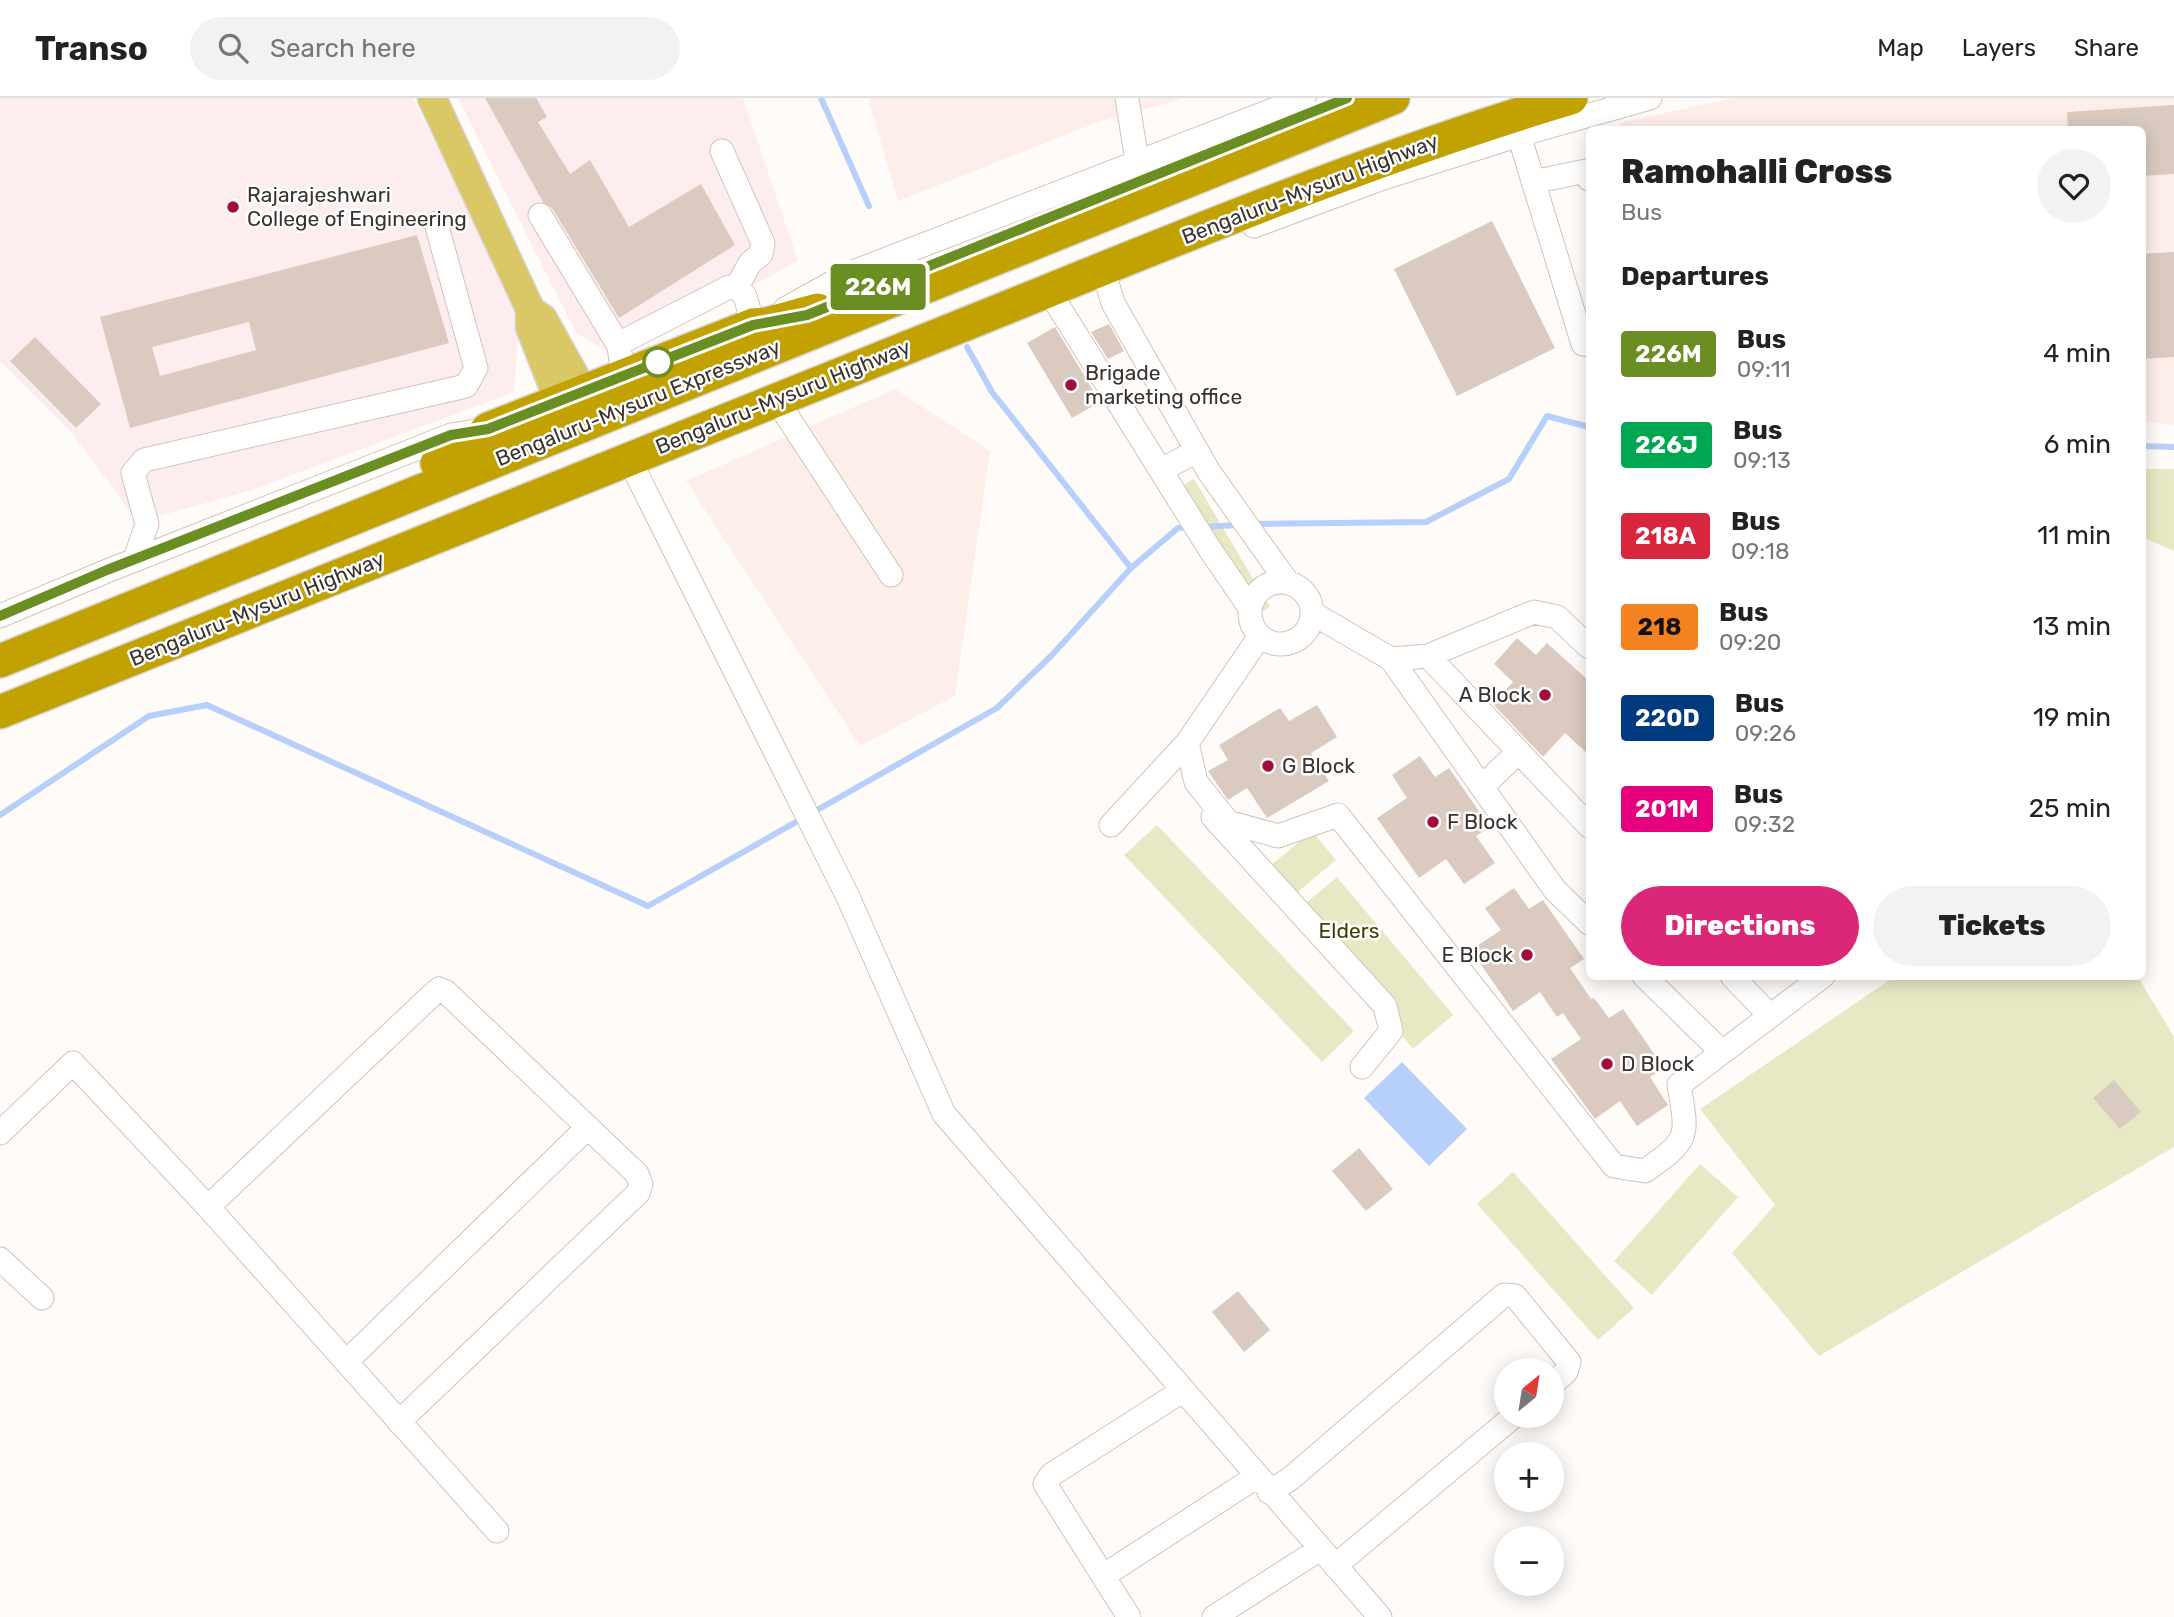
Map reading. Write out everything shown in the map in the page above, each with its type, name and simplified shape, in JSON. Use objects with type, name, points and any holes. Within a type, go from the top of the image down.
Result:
[{"type":"highway","name":"Bengaluru-Mysuru Expressway","points":[[0,639],[111,580],[469,451],[488,429],[571,396],[621,361],[807,315],[1225,137],[1347,98]]},
{"type":"highway","name":"Bengaluru-Mysuru Expressway","points":[[0,661],[1394,98]]},
{"type":"highway","points":[[0,699],[1413,129],[1500,98]]},
{"type":"highway","name":"Bengaluru-Mysuru Highway","points":[[0,712],[1102,268],[1378,161],[1516,113],[1571,98]]},
{"type":"main road","points":[[432,98],[530,309],[530,327],[571,396]]},
{"type":"street","points":[[1127,98],[1137,161]]},
{"type":"street","name":"Bengaluru-Mysuru Expressway","points":[[760,325],[848,274],[1076,188],[1137,161],[1225,137],[1304,98]]},
{"type":"street","points":[[0,724],[416,561],[783,410],[1383,178],[1519,135],[1650,98]]},
{"type":"street","points":[[1519,135],[1583,344],[1586,344]]},
{"type":"street","points":[[540,215],[621,361],[720,291],[737,287],[750,263],[761,254],[762,243],[722,151]]},
{"type":"street","points":[[1533,182],[1586,171]]},
{"type":"street","points":[[135,559],[147,524],[133,473],[144,460],[466,386],[476,368],[436,223]]},
{"type":"street","points":[[1057,304],[1209,548],[1250,608],[1254,628],[1268,641],[1288,643],[1306,632],[1312,613],[1305,594],[1287,583],[1209,472],[1113,303],[1107,283]]},
{"type":"street","points":[[737,287],[745,296],[760,325]]},
{"type":"street","points":[[783,410],[891,575]]},
{"type":"street","name":"Bengaluru-Mysuru Expressway","points":[[0,616],[111,580],[135,559],[451,435],[488,429]]},
{"type":"street","points":[[1161,470],[1197,451]]},
{"type":"street","points":[[635,471],[840,880],[944,1114],[1380,1617]]},
{"type":"street","points":[[1250,608],[1259,591],[1277,582],[1287,583]]},
{"type":"street","points":[[1391,659],[1427,656],[1534,612],[1557,617],[1586,644]]},
{"type":"street","points":[[1312,613],[1391,659],[1555,890],[1586,920]]},
{"type":"street","points":[[1111,825],[1187,743],[1260,636]]},
{"type":"street","points":[[1427,656],[1586,824]]},
{"type":"street","points":[[1187,743],[1196,782],[1228,822],[1278,836],[1338,814],[1614,1166],[1645,1171],[1677,1148],[1686,1127],[1678,1085],[1817,980]]},
{"type":"street","points":[[1483,786],[1518,752]]},
{"type":"street","points":[[1196,782],[1190,793],[1385,1006],[1391,1031],[1362,1067]]},
{"type":"street","points":[[1648,980],[1722,1052]]},
{"type":"street","points":[[1736,980],[1769,1015]]},
{"type":"street","points":[[208,1207],[439,989],[446,992],[637,1174],[641,1184],[638,1193],[399,1422]]},
{"type":"street","points":[[0,1133],[73,1063],[208,1207],[497,1531]]},
{"type":"street","points":[[346,1362],[588,1127]]},
{"type":"street","points":[[0,1259],[42,1297]]},
{"type":"street","points":[[1103,1577],[1262,1484],[1290,1479],[1504,1295],[1516,1296],[1569,1362],[1564,1374]]},
{"type":"street","points":[[1129,1617],[1045,1484],[1051,1475],[1182,1391]]},
{"type":"street","points":[[1214,1617],[1328,1558],[1498,1428]]},
{"type":"shaded area","name":"Rajarajeshwari College of Engineering","points":[[0,98],[413,98],[520,315],[514,392],[252,490],[138,522],[71,432],[0,361]]},
{"type":"shaded area","points":[[458,98],[743,98],[798,261],[624,355],[603,349],[576,333]]},
{"type":"shaded area","points":[[868,98],[1185,98],[1101,121],[898,201]]},
{"type":"shaded area","points":[[1733,98],[2174,98],[2174,425],[2146,422],[2146,126],[1619,126],[1619,123]]},
{"type":"shaded area","points":[[895,389],[990,451],[955,696],[860,746],[686,481]]},
{"type":"green space","points":[[2146,469],[2174,469],[2174,551],[2146,539]]},
{"type":"green space","points":[[1194,479],[1270,607],[1258,614],[1182,486]]},
{"type":"green space","points":[[1157,825],[1354,1031],[1322,1062],[1124,855]]},
{"type":"green space","points":[[1312,831],[1336,860],[1294,895],[1270,866]]},
{"type":"green space","name":"Elders","points":[[1337,877],[1453,1015],[1413,1049],[1297,910]]},
{"type":"green space","points":[[1890,980],[2140,980],[2174,1037],[2174,1147],[1819,1356],[1732,1253],[1775,1205],[1700,1109]]},
{"type":"green space","points":[[1700,1164],[1738,1197],[1652,1295],[1614,1261]]},
{"type":"green space","points":[[1513,1172],[1634,1308],[1598,1340],[1477,1204]]},
{"type":"water","points":[[1402,1062],[1467,1129],[1429,1166],[1364,1098]]},
{"type":"building","points":[[485,98],[536,98],[547,117],[538,122],[570,174],[590,160],[629,227],[701,184],[735,245],[619,318],[552,208],[543,202]]},
{"type":"building","points":[[2174,105],[2174,174],[2146,176],[2146,126],[2068,126],[2067,112]]},
{"type":"building","points":[[1492,221],[1555,348],[1457,396],[1394,269]]},
{"type":"building","points":[[417,235],[449,343],[130,428],[100,317]],"holes":[[[249,322],[256,350],[160,376],[152,347]]]},
{"type":"building","points":[[2174,252],[2174,357],[2146,359],[2146,254]]},
{"type":"building","points":[[1109,324],[1124,351],[1108,359],[1091,332]]},
{"type":"building","name":"Brigade marketing office","points":[[1055,327],[1100,402],[1072,418],[1027,343]]},
{"type":"building","points":[[35,337],[101,404],[76,428],[10,361]]},
{"type":"building","name":"A Block","points":[[1517,638],[1536,655],[1547,643],[1586,678],[1586,752],[1565,733],[1543,757],[1493,704],[1513,682],[1494,664]]},
{"type":"building","name":"G Block","points":[[1317,705],[1337,737],[1311,753],[1329,781],[1267,818],[1247,788],[1228,800],[1208,771],[1228,760],[1219,745],[1280,708],[1289,721]]},
{"type":"building","name":"F Block","points":[[1420,756],[1435,777],[1449,768],[1490,827],[1476,836],[1495,863],[1464,884],[1446,859],[1419,878],[1377,818],[1407,798],[1392,775]]},
{"type":"building","points":[[1514,888],[1529,909],[1543,900],[1584,959],[1570,968],[1591,999],[1594,998],[1609,1018],[1623,1009],[1664,1068],[1650,1077],[1668,1105],[1637,1126],[1620,1101],[1595,1119],[1551,1059],[1581,1039],[1563,1013],[1557,1017],[1540,992],[1513,1011],[1471,950],[1501,930],[1485,908]]},
{"type":"building","points":[[2114,1080],[2141,1112],[2120,1129],[2093,1098]]},
{"type":"building","points":[[1359,1148],[1393,1189],[1366,1211],[1332,1171]]},
{"type":"building","points":[[1238,1291],[1270,1330],[1244,1352],[1212,1312]]},
{"type":"waterway","points":[[821,98],[869,206]]},
{"type":"waterway","points":[[967,347],[992,392],[1131,568]]},
{"type":"waterway","points":[[1253,524],[1426,522],[1509,479],[1547,416],[1586,426]]},
{"type":"waterway","points":[[2146,446],[2174,447]]},
{"type":"waterway","points":[[1201,527],[1239,525]]},
{"type":"waterway","points":[[0,815],[149,716],[207,705],[648,906],[997,708],[1052,655],[1131,568],[1178,528],[1190,527]]},
{"type":"bus line","name":"226M","points":[[0,616],[107,570],[451,435],[488,429],[753,325],[807,315],[1197,156],[1347,98]]},
{"type":"place","name":"Rajarajeshwari College of Engineering","points":[[233,207]]},
{"type":"place","name":"Brigade marketing office","points":[[1071,385]]},
{"type":"place","name":"A Block","points":[[1545,695]]},
{"type":"place","name":"G Block","points":[[1268,766]]},
{"type":"place","name":"F Block","points":[[1433,822]]},
{"type":"place","name":"E Block","points":[[1527,955]]},
{"type":"place","name":"D Block","points":[[1607,1064]]}]
